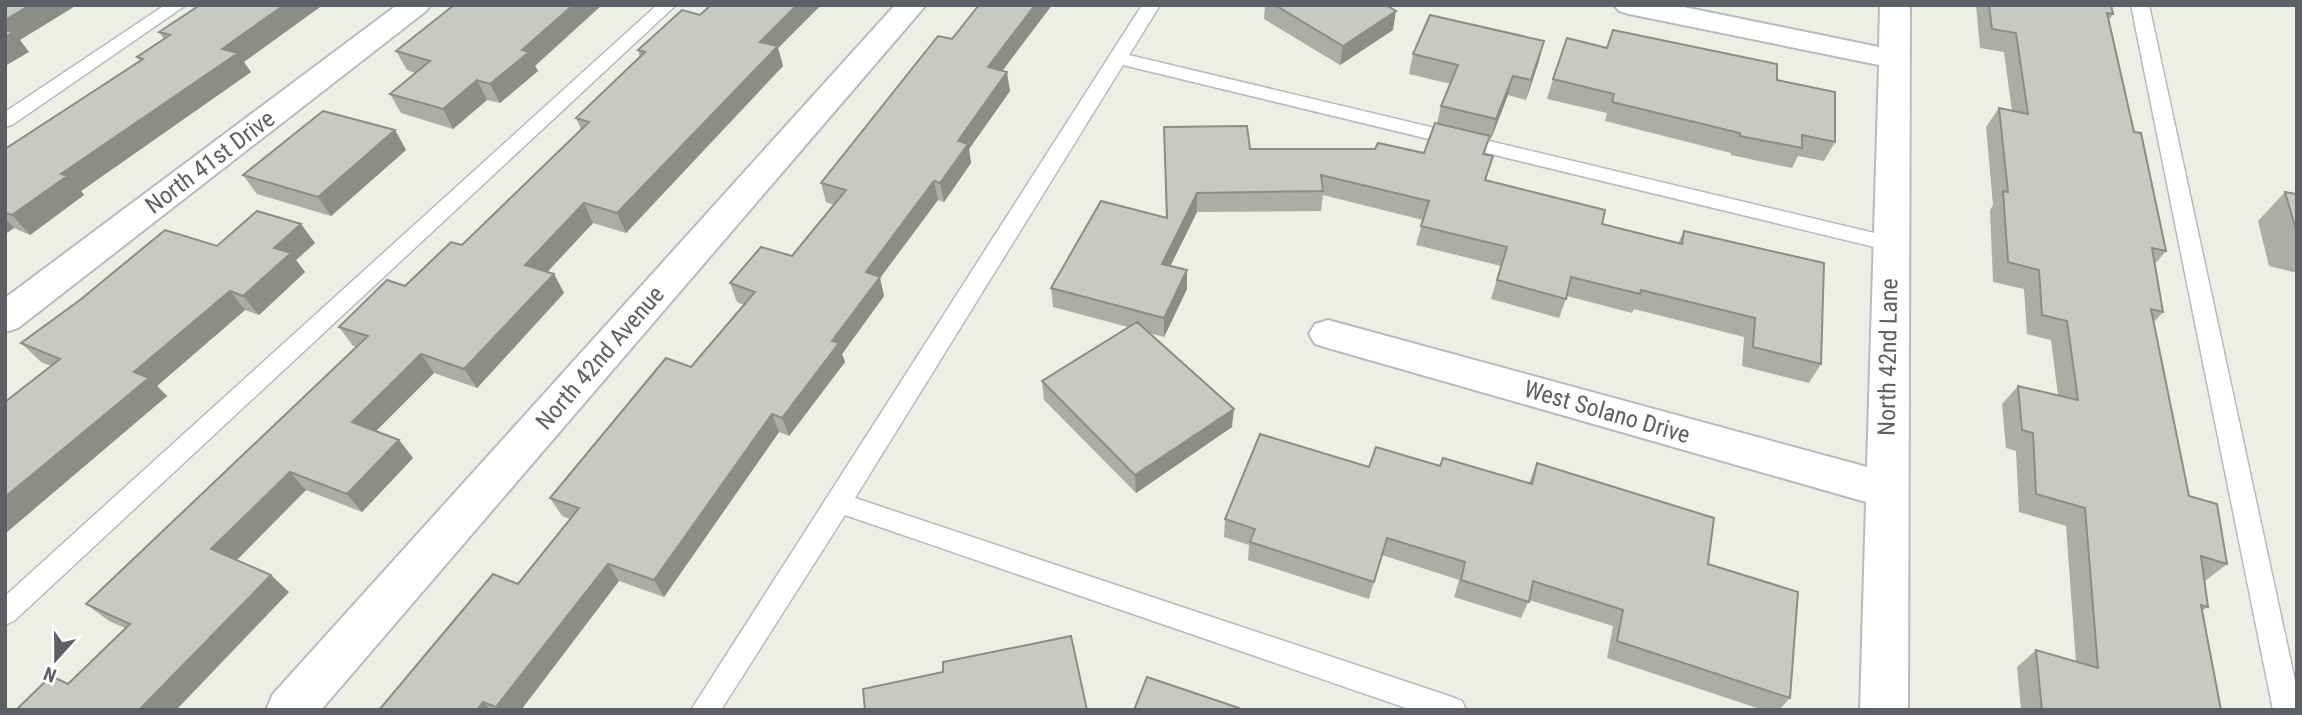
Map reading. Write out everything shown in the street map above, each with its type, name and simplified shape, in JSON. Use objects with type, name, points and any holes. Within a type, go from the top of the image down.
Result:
[{"type":"street","name":"North 41st Drive","points":[[5,318],[416,5]]},
{"type":"street","name":"North 42nd Avenue","points":[[290,710],[911,5]]},
{"type":"street","points":[[1629,5],[1893,59]]},
{"type":"street","name":"North 42nd Lane","points":[[1884,710],[1895,5]]},
{"type":"street","name":"West Solano Drive","points":[[1328,334],[1886,490]]},
{"type":"lane","points":[[5,121],[177,5]]},
{"type":"lane","points":[[5,613],[667,5]]},
{"type":"lane","points":[[705,710],[839,503],[1151,5]]},
{"type":"lane","points":[[2140,5],[2287,710]]},
{"type":"lane","points":[[1116,58],[1891,244]]},
{"type":"lane","points":[[839,503],[1452,710]]},
{"type":"building","points":[[5,5],[30,5],[5,20]]},
{"type":"building","points":[[200,5],[284,5],[222,49],[238,53],[61,174],[67,176],[12,215],[5,213],[5,149],[143,59],[137,57],[170,35],[159,32]]},
{"type":"building","points":[[454,5],[573,5],[522,50],[529,52],[490,84],[477,80],[443,109],[390,94],[430,61],[396,51]]},
{"type":"building","points":[[711,5],[797,5],[760,42],[778,46],[617,213],[584,203],[525,265],[554,274],[464,369],[421,354],[352,422],[399,440],[347,494],[290,472],[211,549],[271,575],[139,710],[16,710],[51,676],[68,684],[130,624],[86,604],[368,336],[339,327],[387,280],[405,286],[451,242],[462,245],[589,122],[576,118],[645,52],[638,50],[682,10],[700,15]]},
{"type":"building","points":[[979,5],[1035,5],[988,67],[1007,72],[958,141],[968,144],[940,183],[934,181],[866,272],[880,277],[832,341],[839,343],[782,418],[772,414],[654,580],[608,564],[496,707],[483,702],[477,710],[379,710],[493,574],[518,584],[579,508],[550,498],[666,358],[691,367],[755,292],[730,283],[761,247],[792,256],[846,190],[821,183],[938,36],[952,39]]},
{"type":"building","points":[[1275,5],[1386,5],[1396,11],[1343,46]]},
{"type":"building","points":[[1989,5],[2111,5],[2113,14],[2107,13],[2134,132],[2141,133],[2166,251],[2152,248],[2163,312],[2151,309],[2189,496],[2217,504],[2227,564],[2201,556],[2208,607],[2201,605],[2221,710],[2042,710],[2036,650],[2098,668],[2085,508],[2036,494],[2033,433],[2022,430],[2018,386],[2078,400],[2067,321],[2042,315],[2039,270],[2008,262],[2003,191],[2008,192],[1999,108],[2028,114],[2016,33],[1992,29]]},
{"type":"building","points":[[1430,15],[1544,41],[1531,80],[1513,76],[1496,119],[1441,106],[1458,65],[1413,54]]},
{"type":"building","points":[[1613,30],[1777,64],[1777,80],[1835,92],[1835,142],[1802,135],[1802,148],[1740,136],[1740,133],[1612,102],[1614,94],[1553,79],[1567,38],[1607,48]]},
{"type":"building","points":[[323,111],[395,130],[318,197],[243,175]]},
{"type":"building","points":[[1435,123],[1490,136],[1483,154],[1493,156],[1485,180],[1605,210],[1602,224],[1682,244],[1684,231],[1824,263],[1821,364],[1753,347],[1755,318],[1641,290],[1640,294],[1571,277],[1566,299],[1497,280],[1507,247],[1421,226],[1429,201],[1321,175],[1323,191],[1197,193],[1162,264],[1187,270],[1164,318],[1051,288],[1101,201],[1167,218],[1164,127],[1247,126],[1250,149],[1375,149],[1378,143],[1424,153]]},
{"type":"building","points":[[2285,192],[2297,194],[2297,233]]},
{"type":"building","points":[[257,211],[301,224],[274,248],[291,253],[243,296],[230,291],[134,372],[149,378],[5,497],[5,402],[60,359],[21,343],[80,300],[165,230],[217,246]]},
{"type":"building","points":[[1137,322],[1234,409],[1135,475],[1042,381]]},
{"type":"building","points":[[1260,434],[1369,467],[1376,447],[1440,466],[1443,458],[1532,484],[1537,463],[1714,518],[1708,564],[1798,592],[1790,698],[1617,641],[1623,610],[1533,581],[1529,602],[1461,580],[1465,562],[1387,538],[1374,582],[1250,542],[1255,529],[1225,519]]},
{"type":"building","points":[[1071,636],[1087,710],[865,710],[863,689],[943,672],[943,662]]},
{"type":"building","points":[[1147,677],[1239,708],[1239,710],[1134,710]]}]
